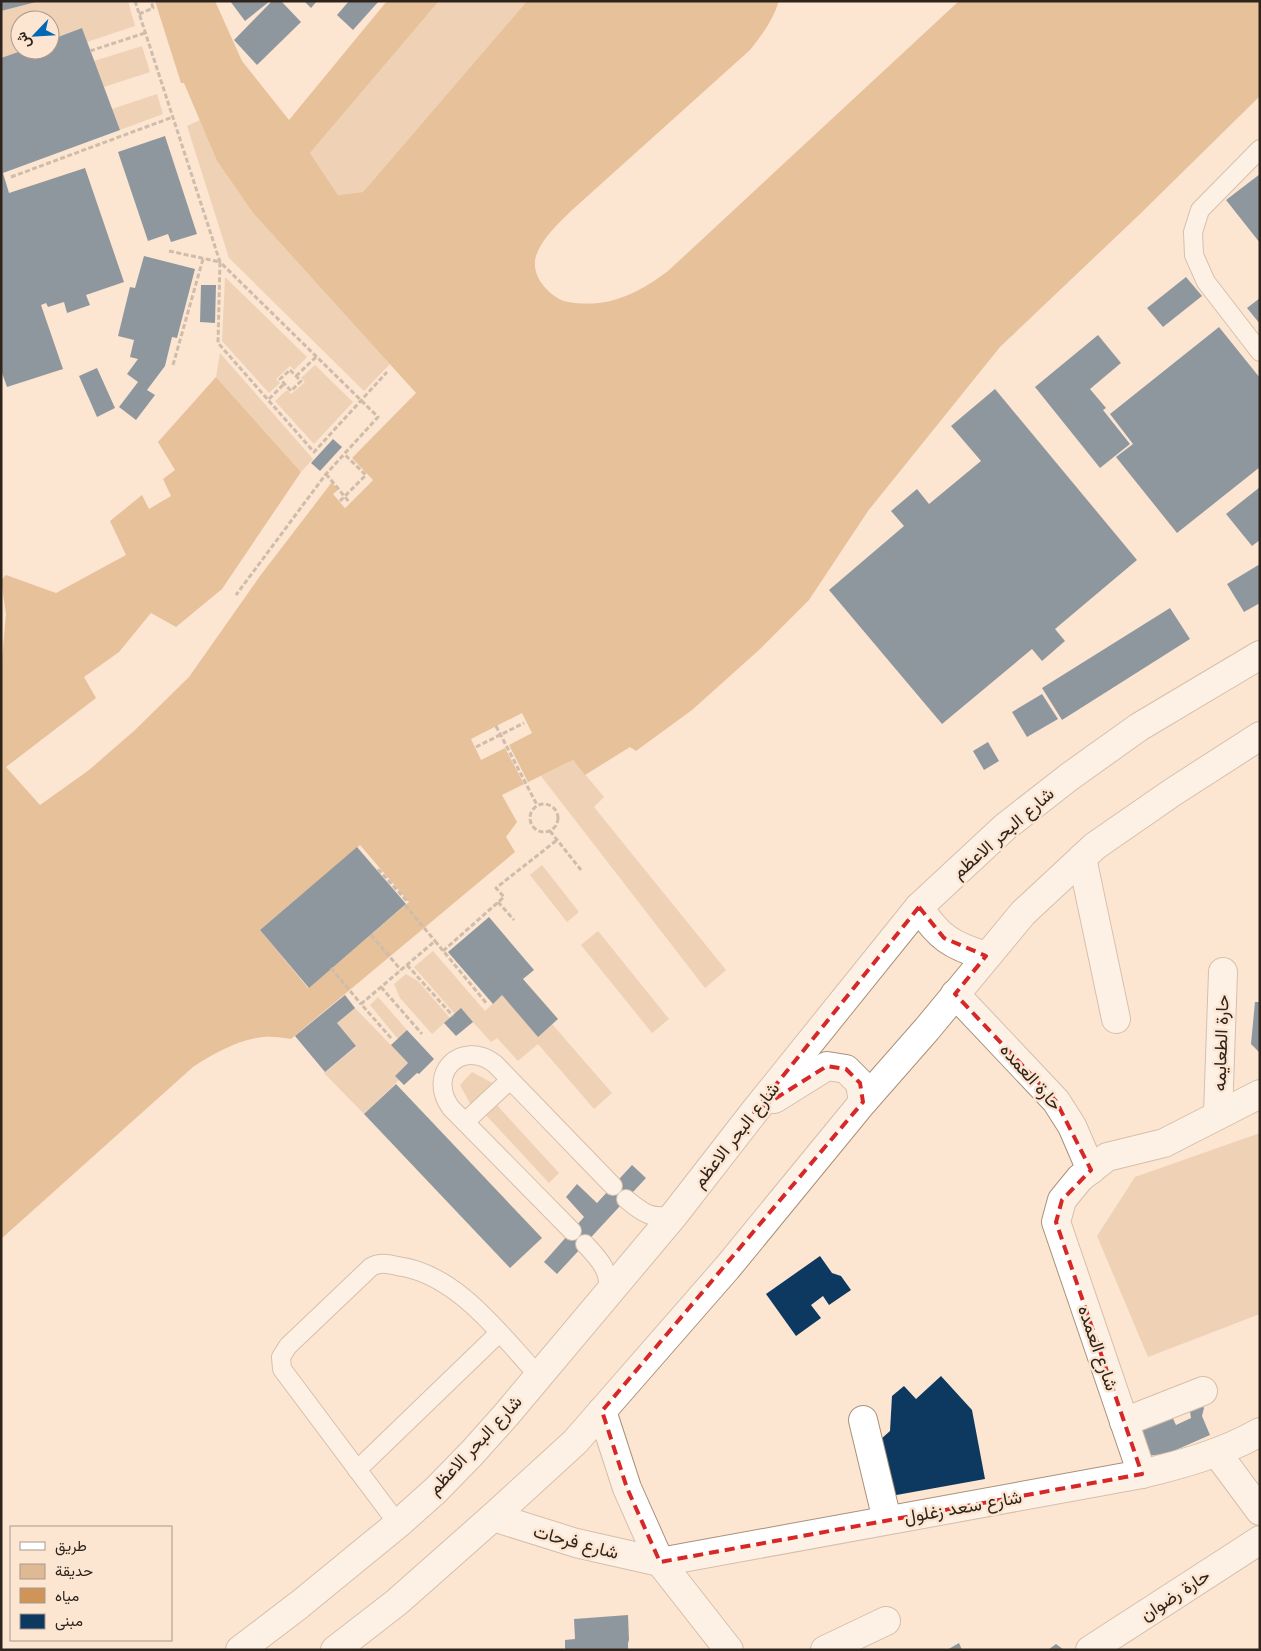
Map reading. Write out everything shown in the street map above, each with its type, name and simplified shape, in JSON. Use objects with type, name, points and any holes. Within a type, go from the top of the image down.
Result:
[{"type":"main road","name":"شارع البحر الاعظم","points":[[240,1650],[299,1605],[398,1524],[472,1454],[674,1214],[919,908],[1005,828],[1069,777],[1139,727],[1260,655]]},
{"type":"main road","points":[[335,1650],[397,1602],[576,1442],[727,1268],[863,1102],[927,1029],[1023,913],[1095,846],[1173,792],[1260,736]]},
{"type":"main road","points":[[1082,858],[1116,1020]]},
{"type":"main road","points":[[919,908],[928,922],[944,938],[964,950],[986,956]]},
{"type":"main road","name":"حارة الطعايمه","points":[[1218,1114],[1223,972]]},
{"type":"main road","name":"حارة العمده","points":[[955,994],[1056,1101],[1072,1126],[1091,1170]]},
{"type":"main road","points":[[754,1112],[827,1066],[846,1069],[860,1083],[863,1102]]},
{"type":"main road","points":[[1091,1170],[1107,1157],[1164,1143],[1260,1094]]},
{"type":"main road","name":"شارع العمده","points":[[1091,1170],[1080,1178],[1062,1200],[1056,1222],[1142,1474]]},
{"type":"main road","points":[[1124,1422],[1203,1391]]},
{"type":"main road","points":[[602,1411],[627,1488],[660,1562],[729,1650]]},
{"type":"main road","points":[[863,1420],[887,1520]]},
{"type":"main road","name":"شارع سعد زغلول","points":[[660,1562],[1142,1474],[1188,1463],[1240,1443],[1260,1432]]},
{"type":"main road","points":[[1218,1452],[1260,1511]]},
{"type":"main road","name":"شارع فرحات","points":[[493,1518],[576,1543],[660,1562]]},
{"type":"main road","name":"حارة رضوان","points":[[1090,1650],[1260,1540]]},
{"type":"main road","points":[[825,1650],[886,1621]]},
{"type":"lane","points":[[1260,149],[1200,210],[1193,232],[1194,255],[1206,282],[1260,352]]},
{"type":"lane","points":[[572,1231],[445,1100],[442,1091],[442,1081],[445,1072],[453,1061],[468,1054],[487,1058],[613,1186]]},
{"type":"lane","points":[[465,1122],[510,1080]]},
{"type":"lane","points":[[626,1199],[647,1215],[655,1217],[674,1214]]},
{"type":"lane","points":[[585,1244],[604,1266],[609,1284],[608,1293]]},
{"type":"lane","points":[[398,1524],[282,1369],[281,1357],[288,1346],[371,1267],[380,1263],[424,1272],[441,1281],[465,1299],[538,1375]]},
{"type":"lane","points":[[357,1470],[499,1333]]},
{"type":"path","points":[[135,1],[220,262],[218,343],[314,452],[387,372]]},
{"type":"path","points":[[139,14],[153,8],[151,1]]},
{"type":"path","points":[[90,51],[145,33]]},
{"type":"path","points":[[11,178],[173,117]]},
{"type":"path","points":[[169,251],[220,262],[378,416],[326,474],[236,595]]},
{"type":"path","points":[[173,365],[203,259]]},
{"type":"path","points":[[296,376],[316,357]]},
{"type":"path","points":[[290,370],[296,376],[301,382],[291,391],[280,379],[290,370]]},
{"type":"path","points":[[268,400],[284,384]]},
{"type":"path","points":[[340,501],[366,475],[344,454]]},
{"type":"path","points":[[326,474],[350,503]]},
{"type":"path","points":[[476,748],[524,723]]},
{"type":"path","points":[[496,726],[537,805]]},
{"type":"path","points":[[543,803],[550,805],[558,815],[555,827],[550,831],[538,831],[532,827],[530,815],[532,809],[537,805],[543,803]]},
{"type":"path","points":[[550,831],[580,870]]},
{"type":"path","points":[[443,951],[504,897],[496,888],[557,840]]},
{"type":"path","points":[[378,871],[406,900],[405,904],[486,1004]]},
{"type":"path","points":[[498,902],[514,920]]},
{"type":"path","points":[[371,935],[401,970]]},
{"type":"path","points":[[361,1004],[435,941]]},
{"type":"path","points":[[407,965],[453,1016]]},
{"type":"path","points":[[331,968],[391,1038]]},
{"type":"path","points":[[382,987],[422,1034]]},
{"type":"highlighted area","points":[[919,907],[944,938],[986,956],[955,994],[1056,1101],[1091,1170],[1062,1200],[1056,1222],[1142,1474],[660,1562],[627,1488],[602,1411],[863,1102],[860,1083],[846,1069],[827,1066],[754,1112]]},
{"type":"green space","points":[[39,1],[128,1],[135,26],[87,42],[82,28],[60,36],[60,10],[10,10],[10,55],[1,58],[1,11]]},
{"type":"green space","points":[[439,1],[527,1],[363,192],[338,195],[310,153]]},
{"type":"green space","points":[[142,46],[150,72],[104,87],[94,61]]},
{"type":"green space","points":[[157,94],[163,114],[120,130],[112,109]]},
{"type":"green space","points":[[200,120],[217,161],[253,213],[390,364],[364,391],[229,258],[187,126]]},
{"type":"green space","points":[[225,277],[307,357],[294,370],[290,366],[276,379],[280,383],[269,393],[222,341]]},
{"type":"green space","points":[[220,353],[313,459],[301,472],[216,377]]},
{"type":"green space","points":[[315,365],[353,402],[314,444],[275,401],[287,390],[291,394],[305,382],[301,378]]},
{"type":"green space","points":[[573,760],[604,797],[594,807],[726,970],[705,988],[541,776]]},
{"type":"green space","points":[[542,865],[579,912],[567,922],[530,875]]},
{"type":"green space","points":[[598,931],[669,1019],[652,1033],[581,945]]},
{"type":"green space","points":[[433,951],[485,1011],[502,995],[552,1024],[612,1093],[594,1109],[538,1044],[518,1061],[497,1038],[491,1042],[461,1009],[455,1014],[414,967]]},
{"type":"green space","points":[[406,974],[418,981],[450,1018],[432,1034],[400,998],[394,984]]},
{"type":"green space","points":[[378,997],[407,1030],[398,1039],[370,1005]]},
{"type":"green space","points":[[355,1008],[408,1063],[395,1076],[399,1080],[364,1114],[324,1073],[356,1047],[337,1023]]},
{"type":"green space","points":[[472,1072],[498,1086],[473,1109],[460,1085]]},
{"type":"green space","points":[[495,1103],[559,1173],[549,1183],[484,1113]]},
{"type":"green space","points":[[1260,1133],[1260,1314],[1148,1357],[1097,1236],[1135,1177]]},
{"type":"water","points":[[155,1],[215,1],[242,61],[289,120],[387,1],[439,1],[310,153],[338,195],[363,192],[527,1],[779,1],[767,27],[750,50],[571,211],[542,243],[535,263],[538,277],[547,289],[564,301],[595,303],[627,296],[668,271],[959,1],[1260,1],[1260,96],[1140,214],[1000,347],[868,511],[809,600],[759,650],[692,710],[636,751],[630,747],[585,775],[573,760],[502,795],[517,822],[506,837],[515,852],[291,1039],[278,1037],[255,1038],[218,1052],[193,1067],[1,1239],[1,671],[6,614],[1,580],[6,575],[56,593],[126,555],[110,521],[142,495],[149,509],[171,496],[163,479],[175,470],[158,442],[216,377],[301,472],[222,589],[176,627],[151,613],[119,652],[84,677],[96,698],[6,767],[40,805],[89,770],[135,730],[189,677],[260,576],[332,482],[338,490],[334,494],[345,508],[372,481],[352,458],[416,393],[253,213],[217,161],[184,83],[181,83]],"holes":[[[360,845],[409,902],[308,988],[260,930]]]},
{"type":"pier","points":[[352,458],[373,480],[345,508],[333,494],[338,490],[332,482],[333,480],[340,489],[337,494],[345,505],[369,480],[350,460]]},
{"type":"pier","points":[[522,713],[532,733],[509,745],[528,782],[524,784],[505,748],[481,760],[471,739]]},
{"type":"building","points":[[1,1],[36,1],[36,2],[1,11]]},
{"type":"building","points":[[230,1],[270,1],[245,21]]},
{"type":"building","points":[[272,1],[281,1],[301,22],[257,65],[234,40]]},
{"type":"building","points":[[304,1],[317,1],[311,8]]},
{"type":"building","points":[[349,1],[379,1],[353,30],[337,15]]},
{"type":"building","points":[[82,28],[120,130],[3,173],[9,193],[85,168],[124,282],[86,295],[90,305],[67,313],[64,302],[48,307],[46,303],[41,305],[63,369],[7,387],[1,370],[1,58],[10,55],[10,60],[60,60],[60,36]]},
{"type":"building","points":[[165,136],[197,234],[171,242],[168,234],[148,241],[118,152]]},
{"type":"building","points":[[1260,174],[1260,243],[1226,200]]},
{"type":"building","points":[[144,256],[195,269],[177,338],[172,337],[165,366],[147,390],[155,395],[136,420],[119,407],[138,382],[127,374],[138,359],[130,357],[134,340],[118,336],[130,287],[135,288]]},
{"type":"building","points":[[1186,277],[1202,296],[1163,327],[1147,308]]},
{"type":"building","points":[[201,285],[216,285],[215,323],[200,322]]},
{"type":"building","points":[[1260,298],[1260,324],[1247,308]]},
{"type":"building","points":[[1219,327],[1260,378],[1260,467],[1177,533],[1116,457],[1133,444],[1110,414]]},
{"type":"building","points":[[1098,335],[1121,363],[1090,389],[1106,408],[1103,410],[1130,444],[1100,468],[1035,387]]},
{"type":"building","points":[[97,368],[115,408],[97,417],[79,376]]},
{"type":"building","points":[[995,389],[1137,560],[1055,629],[1065,641],[1042,661],[1032,649],[942,724],[829,590],[904,526],[891,511],[917,489],[929,504],[981,461],[951,426]]},
{"type":"building","points":[[333,439],[342,447],[320,471],[311,463]]},
{"type":"building","points":[[1260,487],[1260,540],[1252,546],[1226,514]]},
{"type":"building","points":[[1260,564],[1260,603],[1244,612],[1227,584]]},
{"type":"building","points":[[1170,608],[1190,639],[1062,720],[1042,688]]},
{"type":"building","points":[[1042,694],[1058,719],[1027,737],[1012,712]]},
{"type":"building","points":[[988,742],[999,761],[984,770],[973,751]]},
{"type":"building","points":[[357,847],[406,904],[309,988],[260,930]]},
{"type":"building","points":[[489,917],[534,970],[523,979],[558,1019],[538,1037],[502,995],[493,1004],[448,952]]},
{"type":"building","points":[[345,995],[355,1008],[337,1023],[356,1046],[325,1072],[295,1036]]},
{"type":"building","points":[[1255,1002],[1260,1002],[1260,1053],[1251,1044]]},
{"type":"building","points":[[461,1008],[473,1022],[456,1036],[444,1023]]},
{"type":"building","points":[[407,1030],[434,1059],[419,1074],[417,1073],[404,1085],[395,1076],[408,1063],[391,1045]]},
{"type":"building","points":[[396,1084],[542,1238],[510,1268],[364,1114]]},
{"type":"building","points":[[632,1165],[646,1178],[557,1274],[544,1262],[584,1217],[566,1197],[577,1184],[597,1203]]},
{"type":"building","points":[[820,1256],[832,1273],[841,1276],[851,1290],[829,1305],[823,1296],[811,1305],[821,1318],[796,1336],[766,1294]]},
{"type":"building","points":[[941,1376],[972,1410],[985,1479],[891,1496],[881,1439],[890,1431],[892,1396],[904,1386],[916,1399]]},
{"type":"building","points":[[1200,1401],[1204,1408],[1202,1416],[1210,1435],[1169,1453],[1148,1456],[1133,1425],[1168,1408],[1176,1425],[1191,1418],[1189,1406]]},
{"type":"building","points":[[628,1615],[628,1650],[565,1650],[565,1640],[575,1639],[574,1619]]},
{"type":"building","points":[[959,1643],[962,1650],[947,1650]]},
{"type":"building","points":[[1056,1644],[1064,1650],[1048,1650]]}]
